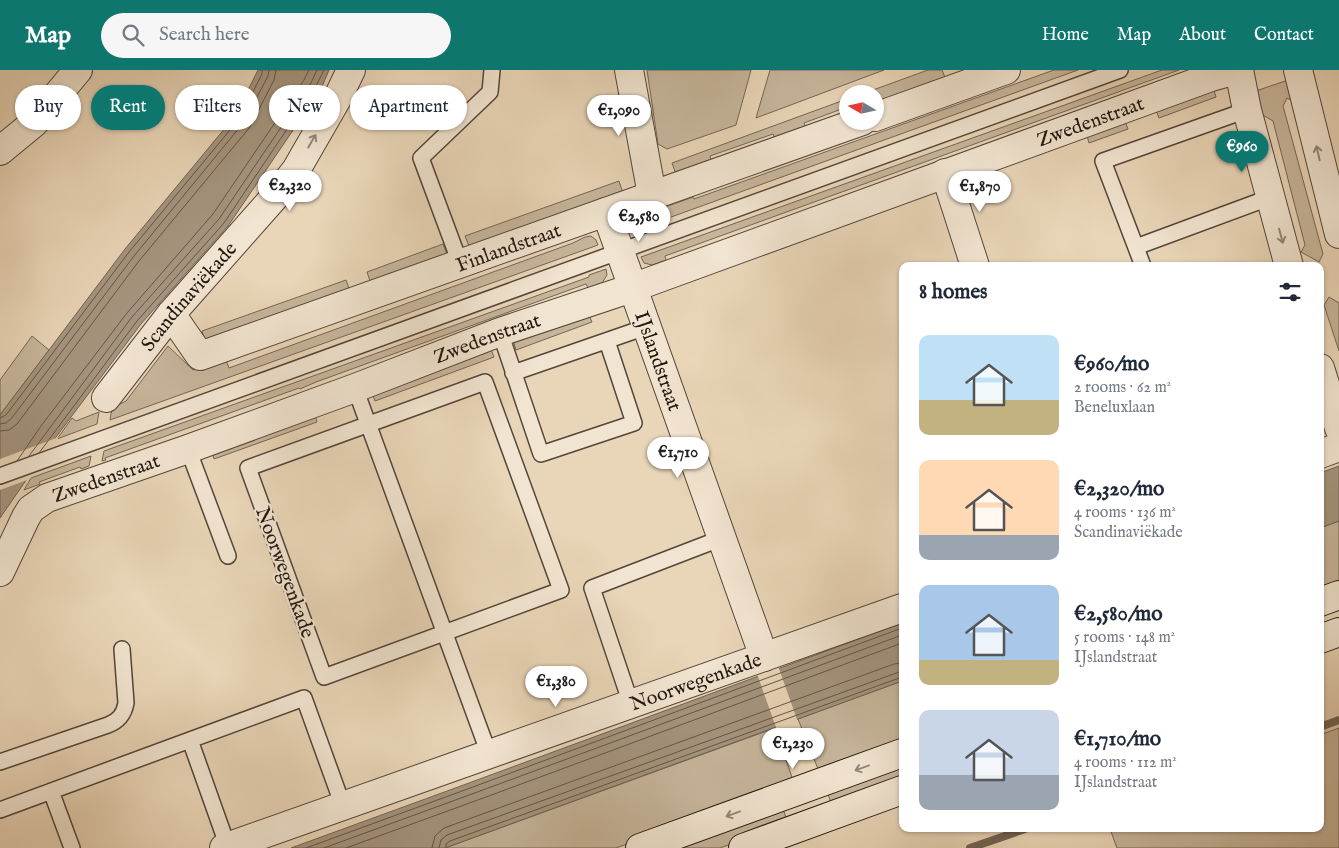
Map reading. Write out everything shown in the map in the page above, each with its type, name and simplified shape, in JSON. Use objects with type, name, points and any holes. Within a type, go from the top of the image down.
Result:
[{"type":"street","name":"Scandinaviëkade","points":[[106,398],[171,314],[290,178],[338,97],[351,70]]},
{"type":"street","points":[[629,70],[652,195]]},
{"type":"street","points":[[884,113],[970,76],[1006,70]]},
{"type":"street","points":[[1238,70],[1247,110],[1289,262]]},
{"type":"street","name":"Zwedenstraat","points":[[0,572],[31,509],[47,498],[188,450],[500,332],[632,288],[1211,77],[1238,70]]},
{"type":"street","points":[[1298,70],[1333,188],[1339,234]]},
{"type":"street","points":[[0,150],[34,123],[74,71]]},
{"type":"street","name":"Finlandstraat","points":[[171,314],[200,356],[839,129]]},
{"type":"street","points":[[945,173],[974,262]]},
{"type":"street","name":"IJslandstraat","points":[[606,212],[764,657]]},
{"type":"street","points":[[1324,381],[1339,428]]},
{"type":"street","points":[[1324,453],[1339,447]]},
{"type":"street","points":[[1324,601],[1339,595]]},
{"type":"street","name":"Noorwegenkade","points":[[226,847],[899,609]]},
{"type":"street","points":[[1324,638],[1339,632]]},
{"type":"street","points":[[640,848],[899,754]]},
{"type":"street","points":[[743,848],[899,791]]},
{"type":"lane","points":[[460,263],[421,158],[490,92],[492,70]]},
{"type":"lane","points":[[0,476],[1120,70]]},
{"type":"lane","points":[[1141,262],[1103,161],[1247,110]]},
{"type":"lane","points":[[1136,248],[1271,197]]},
{"type":"lane","points":[[514,373],[646,327]]},
{"type":"lane","name":"IJslandstraat","points":[[500,332],[541,454],[634,422],[607,341]]},
{"type":"lane","name":"Noorwegenkade","points":[[486,382],[561,590],[324,677],[248,468],[369,424],[486,382]]},
{"type":"lane","points":[[355,388],[488,754]]},
{"type":"lane","points":[[188,450],[228,556]]},
{"type":"lane","points":[[632,704],[592,588],[722,538]]},
{"type":"lane","points":[[0,762],[108,725],[121,717],[126,703],[122,649]]},
{"type":"lane","points":[[0,810],[304,698],[343,806]]},
{"type":"lane","name":"Noorwegenkade","points":[[190,740],[226,847]]},
{"type":"lane","points":[[52,791],[72,848]]},
{"type":"shaded area","points":[[647,70],[751,70],[736,125],[667,149],[658,144]]},
{"type":"shaded area","points":[[770,70],[884,70],[844,85],[839,85],[839,87],[756,118]]},
{"type":"shaded area","points":[[928,70],[942,70],[946,80],[884,102],[884,86]]},
{"type":"shaded area","points":[[1054,70],[1078,70],[631,233],[630,225],[635,218],[693,197],[694,199]]},
{"type":"shaded area","points":[[1162,70],[1179,70],[665,256],[666,260],[652,265],[644,263],[641,257]]},
{"type":"shaded area","points":[[1291,79],[1299,104],[1287,98],[1283,106],[1323,254],[1319,262],[1301,252],[1305,245],[1273,121],[1254,110],[1250,93]]},
{"type":"shaded area","points":[[1213,87],[1216,97],[1159,118],[1155,108]]},
{"type":"shaded area","points":[[839,102],[839,110],[804,123],[807,130],[776,141],[773,134],[710,156],[712,164],[677,177],[672,163]]},
{"type":"shaded area","points":[[1124,119],[1128,129],[1089,143],[1086,132]]},
{"type":"shaded area","points":[[619,181],[624,196],[471,251],[465,236]]},
{"type":"shaded area","points":[[591,236],[598,245],[110,420],[112,408],[126,401],[168,346],[193,370],[225,358],[229,368]]},
{"type":"shaded area","points":[[443,244],[449,259],[372,287],[367,272]]},
{"type":"shaded area","points":[[606,269],[607,275],[602,283],[588,288],[586,284],[105,458],[106,460],[102,461],[104,451],[589,277],[589,275]]},
{"type":"shaded area","points":[[346,280],[351,294],[207,346],[202,331]]},
{"type":"shaded area","points":[[1329,297],[1339,303],[1339,351],[1324,305]]},
{"type":"shaded area","points":[[588,313],[592,322],[516,350],[513,340]]},
{"type":"shaded area","points":[[32,336],[49,350],[0,415],[0,380]]},
{"type":"shaded area","points":[[490,347],[494,357],[375,401],[371,391]]},
{"type":"shaded area","points":[[99,412],[97,424],[57,439],[72,418],[76,421]]},
{"type":"shaded area","points":[[314,412],[317,422],[214,459],[211,449]]},
{"type":"shaded area","points":[[91,456],[89,466],[81,469],[80,467],[39,482],[40,484],[24,490],[31,478]]},
{"type":"shaded area","points":[[1339,521],[1339,586],[1324,592],[1324,527]]},
{"type":"shaded area","points":[[899,682],[899,745],[820,774],[798,719]]},
{"type":"shaded area","points":[[775,728],[794,783],[616,848],[445,848]]},
{"type":"shaded area","points":[[1339,728],[1339,848],[1117,848],[1111,832],[1324,832],[1324,734]]},
{"type":"shaded area","points":[[899,759],[899,783],[833,808],[825,786]]},
{"type":"shaded area","points":[[782,806],[788,823],[720,848],[662,848]]},
{"type":"water","points":[[258,70],[329,70],[323,85],[269,85],[269,130],[293,130],[228,226],[141,324],[56,437],[0,518],[0,415],[125,249],[223,130],[259,130],[259,85],[250,85]]},
{"type":"water","points":[[1339,466],[1339,521],[1324,527],[1324,472]]},
{"type":"water","points":[[899,624],[899,682],[445,848],[291,848]]},
{"type":"pier","points":[[59,437],[30,479],[0,490],[0,459]]},
{"type":"pier","points":[[778,666],[798,722],[777,730],[757,674]]},
{"type":"waterway","points":[[1324,726],[1339,720]]},
{"type":"waterway","points":[[970,848],[1016,832]]}]
